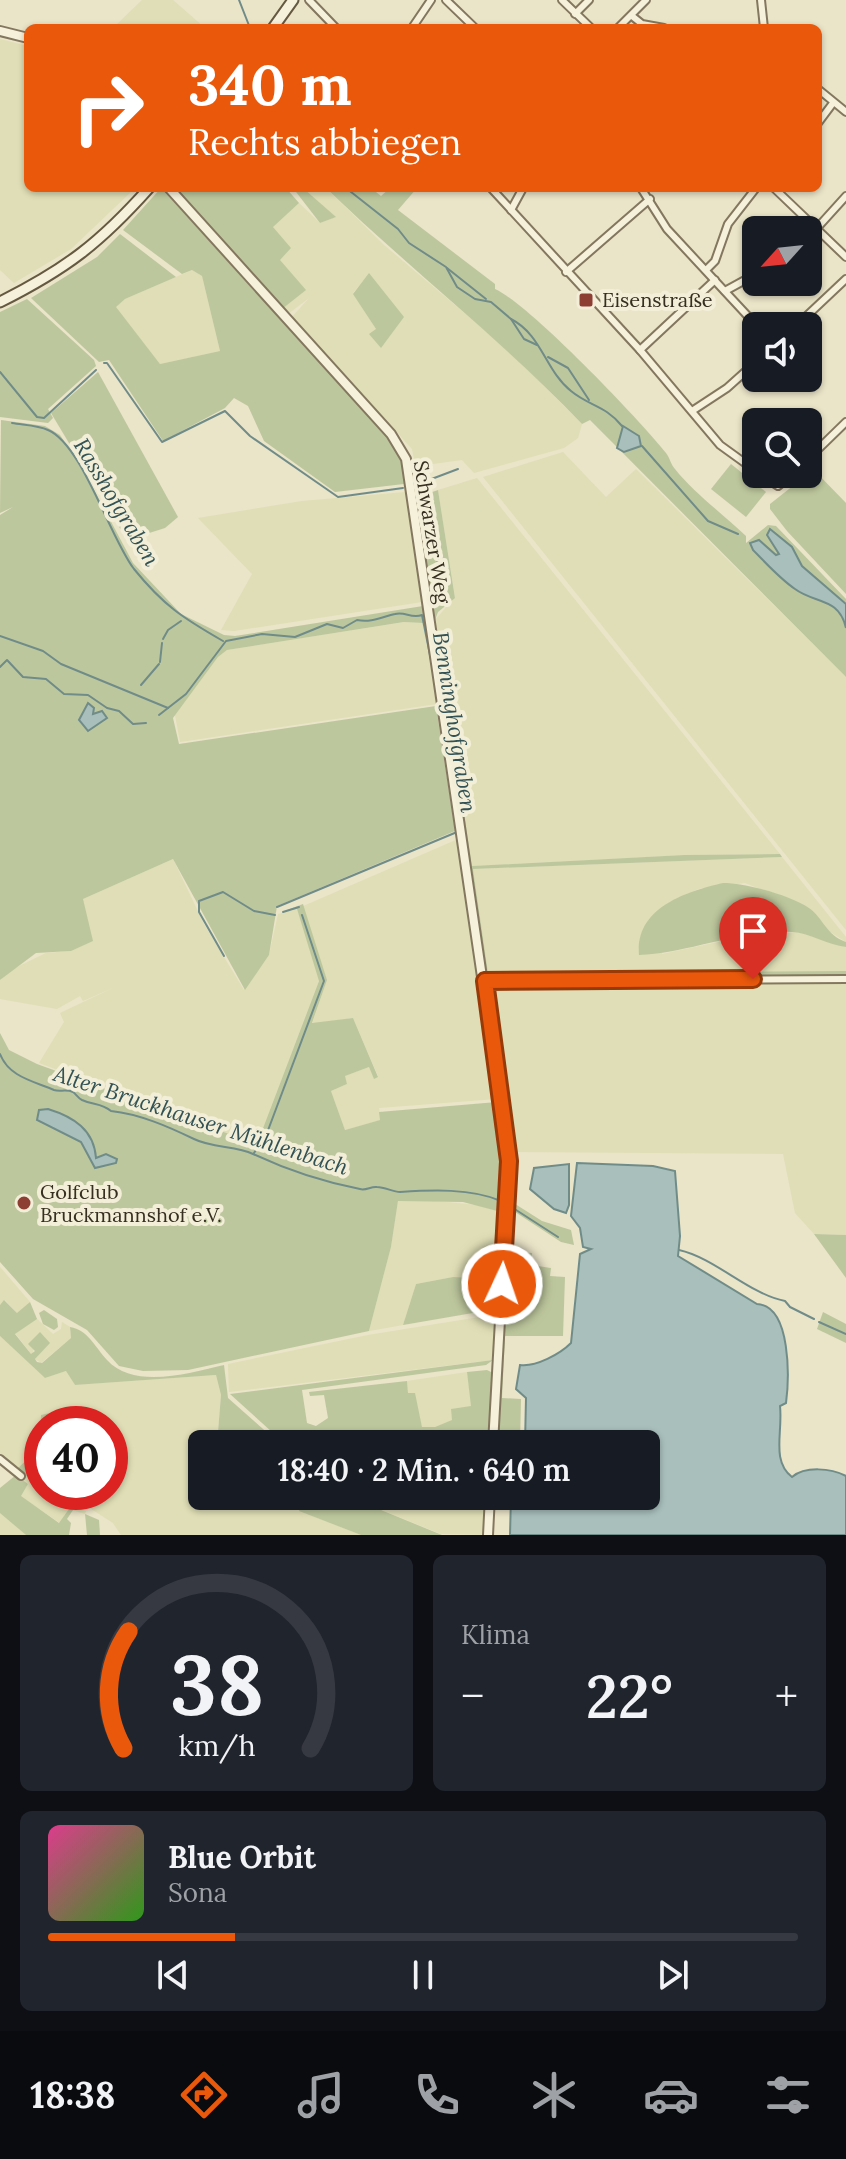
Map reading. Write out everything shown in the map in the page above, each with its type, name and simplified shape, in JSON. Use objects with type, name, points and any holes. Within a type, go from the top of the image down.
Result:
[{"type":"main road","points":[[276,24],[293,0]]},
{"type":"main road","points":[[0,302],[89,250],[145,192]]},
{"type":"street","points":[[309,0],[332,24]]},
{"type":"street","points":[[415,24],[431,0]]},
{"type":"street","points":[[446,0],[471,24]]},
{"type":"street","points":[[562,0],[585,24]]},
{"type":"street","points":[[575,14],[589,0]]},
{"type":"street","points":[[623,24],[646,0]]},
{"type":"street","points":[[764,1],[764,24]]},
{"type":"street","points":[[632,16],[642,24]]},
{"type":"street","points":[[0,31],[24,37]]},
{"type":"street","points":[[822,93],[846,112]]},
{"type":"street","points":[[822,118],[833,103]]},
{"type":"street","name":"Schwarzer Weg","points":[[173,192],[391,434],[406,459],[509,1161],[494,1430]]},
{"type":"street","points":[[495,192],[640,350],[720,445],[742,461]]},
{"type":"street","points":[[511,210],[521,192]]},
{"type":"street","points":[[644,192],[667,229],[744,312]]},
{"type":"street","points":[[706,270],[715,261],[728,224],[753,192]]},
{"type":"street","points":[[778,192],[803,216]]},
{"type":"street","points":[[822,223],[846,196]]},
{"type":"street","points":[[566,272],[650,199]]},
{"type":"street","points":[[822,234],[846,257]]},
{"type":"street","points":[[811,312],[846,279]]},
{"type":"street","points":[[640,350],[715,280]]},
{"type":"street","points":[[725,291],[742,282]]},
{"type":"street","points":[[692,411],[742,375]]},
{"type":"street","points":[[822,445],[846,422]]},
{"type":"street","points":[[485,981],[846,979]]},
{"type":"street","points":[[0,1459],[21,1476]]},
{"type":"street","points":[[488,1535],[489,1510]]},
{"type":"green space","points":[[142,0],[173,0],[200,24],[117,24]]},
{"type":"green space","points":[[0,39],[24,45],[24,192],[131,192],[71,249],[14,283],[0,270]]},
{"type":"green space","points":[[157,192],[165,192],[387,437],[401,459],[404,484],[335,492],[264,441],[248,406],[234,398],[225,408],[163,441],[109,360],[99,362],[31,298],[97,257],[120,234],[176,277],[125,299],[116,307],[160,364],[220,351],[202,276],[192,270],[182,274],[123,230]]},
{"type":"green space","points":[[177,192],[289,192],[299,203],[273,227],[291,248],[280,260],[306,290],[282,309]]},
{"type":"green space","points":[[296,192],[308,192],[336,217],[320,223]]},
{"type":"green space","points":[[307,192],[330,192],[384,245],[507,349],[582,424],[578,438],[564,448],[474,473],[462,460],[425,465],[414,459],[412,449],[292,317],[309,298],[288,314],[282,309],[280,260],[273,226],[299,203],[320,223],[335,217]],"holes":[[[369,274],[381,348],[376,329],[353,293]]]},
{"type":"green space","points":[[330,192],[376,192],[381,196],[386,192],[414,192],[398,210],[533,316],[610,391],[653,437],[682,478],[746,536],[746,543],[768,525],[776,526],[846,599],[846,677],[590,420],[582,424],[520,363]]},
{"type":"green space","points":[[192,270],[202,276],[220,351],[160,364],[115,307],[125,299]]},
{"type":"green space","points":[[369,273],[404,317],[381,348],[369,334],[376,329],[353,294]]},
{"type":"green space","points":[[27,299],[94,360],[96,366],[48,409],[53,418],[48,423],[0,417],[0,312]]},
{"type":"green space","points":[[98,372],[178,517],[165,528],[127,540],[51,413]]},
{"type":"green space","points":[[1,420],[45,426],[60,435],[83,469],[133,563],[181,614],[224,635],[235,636],[423,606],[423,623],[404,622],[227,650],[218,657],[173,718],[179,744],[436,706],[455,831],[277,906],[269,955],[245,990],[173,859],[83,899],[93,941],[71,951],[36,953],[0,980],[0,515],[13,507],[0,513]]},
{"type":"green space","points":[[563,452],[606,497],[636,469],[846,677],[846,930],[483,477]]},
{"type":"green space","points":[[731,464],[742,473],[742,488],[761,488],[766,492],[746,517],[711,489]]},
{"type":"green space","points":[[477,478],[780,854],[684,855],[472,866],[435,620],[455,597],[438,490]]},
{"type":"green space","points":[[822,478],[846,503],[846,594],[787,531],[770,509],[770,504],[790,488],[822,488]]},
{"type":"green space","points":[[438,490],[455,598],[438,612],[435,620],[472,866],[684,855],[780,854],[782,857],[473,869],[488,973],[594,972],[594,978],[486,977],[415,508],[418,497]]},
{"type":"green space","points":[[406,492],[422,602],[234,631],[221,630],[252,574],[198,518],[302,501]]},
{"type":"green space","points":[[405,622],[423,623],[437,704],[180,742],[175,715],[218,657],[227,650]]},
{"type":"green space","points":[[458,839],[496,1099],[379,1108],[381,1120],[345,1130],[331,1091],[347,1084],[344,1076],[369,1067],[374,1078],[378,1076],[353,1018],[312,1024],[327,980],[301,907]]},
{"type":"green space","points":[[782,857],[846,937],[846,942],[824,928],[809,908],[745,883],[698,889],[666,904],[662,954],[737,938],[797,932],[846,947],[846,971],[641,972],[641,977],[594,978],[593,972],[488,973],[473,869]]},
{"type":"green space","points":[[173,859],[204,924],[244,990],[269,955],[278,914],[297,909],[320,978],[257,1144],[39,1063],[64,1022],[60,1013],[115,987],[83,1001],[80,996],[57,1009],[0,999],[0,980],[13,969],[46,953],[71,951],[83,899]]},
{"type":"green space","points":[[723,883],[767,891],[801,903],[814,912],[834,935],[846,942],[846,947],[799,933],[773,932],[639,955],[645,925],[654,914],[679,897]]},
{"type":"green space","points":[[303,904],[327,980],[312,1023],[353,1018],[378,1077],[374,1079],[369,1067],[345,1076],[347,1084],[331,1091],[345,1130],[380,1120],[379,1112],[497,1102],[504,1161],[501,1212],[463,1202],[398,1201],[391,1247],[369,1331],[188,1370],[143,1371],[119,1366],[87,1330],[33,1299],[0,1262],[0,1033],[9,1050],[37,1064],[257,1144],[319,981],[297,909],[282,912]]},
{"type":"green space","points":[[846,971],[846,976],[641,977],[641,972]]},
{"type":"green space","points":[[846,980],[491,985],[514,1152],[512,1202],[542,1221],[571,1230],[574,1245],[561,1242],[512,1210],[510,1238],[507,1237],[511,1152],[490,984]]},
{"type":"green space","points":[[846,983],[846,1235],[814,1234],[795,1213],[783,1154],[514,1152],[490,985]]},
{"type":"green space","points":[[398,1201],[478,1205],[501,1212],[498,1279],[453,1277],[416,1284],[403,1325],[369,1331],[391,1247]]},
{"type":"green space","points":[[814,1234],[846,1235],[846,1278]]},
{"type":"green space","points":[[507,1244],[514,1244],[514,1252],[532,1253],[531,1265],[551,1268],[550,1276],[565,1277],[563,1336],[505,1336],[502,1398],[521,1399],[520,1430],[497,1430]]},
{"type":"green space","points":[[0,1267],[30,1302],[18,1314],[5,1300],[0,1305]]},
{"type":"green space","points":[[453,1277],[498,1279],[496,1309],[403,1325],[416,1284]]},
{"type":"green space","points":[[4,1300],[17,1313],[30,1302],[37,1319],[15,1334],[31,1354],[35,1351],[28,1344],[40,1332],[50,1343],[35,1359],[37,1362],[42,1363],[71,1338],[70,1327],[86,1335],[118,1369],[132,1375],[163,1377],[224,1365],[228,1398],[264,1430],[218,1430],[221,1395],[216,1375],[75,1385],[66,1371],[45,1378],[0,1336],[0,1305]]},
{"type":"green space","points":[[44,1310],[57,1319],[58,1327],[54,1330],[43,1324],[39,1313]]},
{"type":"green space","points":[[823,1312],[846,1324],[846,1343],[817,1329]]},
{"type":"green space","points":[[496,1316],[493,1360],[229,1392],[228,1364],[368,1335]]},
{"type":"green space","points":[[36,1318],[53,1334],[61,1329],[62,1322],[70,1327],[71,1338],[41,1363],[35,1359],[49,1343],[39,1333],[32,1355],[15,1333]]},
{"type":"green space","points":[[0,1336],[45,1378],[66,1371],[75,1385],[216,1375],[221,1395],[218,1430],[188,1430],[188,1510],[300,1510],[361,1535],[121,1535],[113,1523],[93,1510],[128,1510],[128,1406],[24,1406],[24,1481],[8,1468],[13,1464],[0,1454]]},
{"type":"green space","points":[[493,1360],[486,1365],[302,1390],[307,1423],[316,1426],[328,1418],[324,1395],[310,1396],[309,1392],[407,1381],[408,1393],[415,1393],[422,1427],[435,1427],[452,1420],[451,1409],[471,1406],[467,1372],[487,1370],[495,1374],[492,1430],[270,1430],[230,1394]]},
{"type":"green space","points":[[467,1372],[472,1407],[452,1409],[453,1420],[422,1428],[414,1393],[408,1394],[407,1381]]},
{"type":"green space","points":[[24,1462],[24,1475],[16,1470]]},
{"type":"green space","points":[[16,1475],[24,1481],[21,1496],[24,1498],[24,1510],[41,1510],[59,1523],[68,1510],[73,1510],[67,1519],[71,1523],[69,1535],[26,1535],[0,1513],[0,1488]]},
{"type":"green space","points":[[41,1510],[68,1510],[60,1523]]},
{"type":"green space","points":[[381,1510],[442,1535],[361,1535],[299,1511]]},
{"type":"green space","points":[[382,1510],[486,1510],[484,1535],[441,1534]]},
{"type":"green space","points":[[0,1512],[26,1535],[0,1535]]},
{"type":"green space","points":[[85,1514],[99,1520],[100,1535],[87,1535]]},
{"type":"water","points":[[623,426],[639,436],[641,446],[624,452],[617,448]]},
{"type":"water","points":[[770,529],[792,547],[802,566],[846,604],[846,628],[838,611],[795,589],[753,550],[750,543],[759,540],[776,555],[779,554],[767,535]]},
{"type":"water","points":[[88,703],[94,708],[93,714],[102,711],[107,718],[88,731],[79,720]]},
{"type":"water","points":[[48,1109],[66,1116],[87,1132],[96,1158],[106,1154],[117,1159],[116,1163],[95,1168],[81,1142],[37,1120],[39,1110]]},
{"type":"water","points":[[577,1163],[653,1166],[675,1171],[680,1236],[678,1256],[768,1308],[777,1317],[786,1346],[788,1378],[786,1403],[780,1406],[782,1463],[792,1477],[818,1469],[846,1476],[846,1535],[510,1535],[511,1510],[660,1510],[660,1430],[525,1430],[526,1398],[516,1389],[520,1365],[547,1359],[571,1343],[580,1254],[591,1249],[583,1247],[580,1228],[571,1216]]},
{"type":"water","points":[[569,1164],[569,1205],[566,1213],[554,1209],[530,1189],[534,1168]]},
{"type":"waterway","points":[[239,0],[248,24]]},
{"type":"waterway","points":[[351,192],[398,229],[409,243],[446,267],[457,287],[475,299],[491,302],[511,319],[524,339],[537,345]]},
{"type":"waterway","points":[[447,268],[486,299]]},
{"type":"waterway","points":[[511,319],[530,334],[562,383],[622,426]]},
{"type":"waterway","points":[[548,357],[568,368],[589,400]]},
{"type":"waterway","points":[[104,363],[107,363],[162,442],[225,411],[250,436],[338,497],[403,488]]},
{"type":"waterway","points":[[0,372],[37,417],[44,418],[96,370]]},
{"type":"waterway","name":"Rasshofgraben","points":[[12,423],[44,428],[60,439],[84,472],[134,569],[175,610],[223,641]]},
{"type":"waterway","points":[[642,446],[708,521],[738,534]]},
{"type":"waterway","points":[[421,483],[458,469]]},
{"type":"waterway","points":[[428,501],[435,522],[438,565],[446,588],[434,605]]},
{"type":"waterway","points":[[159,715],[186,694],[226,641],[262,634],[295,637],[327,624],[343,628],[357,620],[372,620],[399,613],[422,615],[434,675]]},
{"type":"waterway","points":[[163,639],[168,630],[181,621]]},
{"type":"waterway","points":[[0,636],[43,651],[61,664],[168,708]]},
{"type":"waterway","points":[[160,662],[162,643]]},
{"type":"waterway","points":[[0,667],[7,660],[23,677],[46,679],[64,694],[88,695],[107,708],[119,711],[133,724],[146,723]]},
{"type":"waterway","points":[[141,685],[159,664]]},
{"type":"waterway","name":"Benninghofgraben","points":[[277,907],[457,832]]},
{"type":"waterway","name":"Benninghofgraben","points":[[224,956],[199,912],[199,901],[223,892],[254,911],[275,915]]},
{"type":"waterway","name":"Benninghofgraben","points":[[283,912],[299,907]]},
{"type":"waterway","name":"Benninghofgraben","points":[[254,1153],[267,1133],[324,981],[302,915]]},
{"type":"waterway","name":"Alter Bruckhauser Mühlenbach","points":[[0,1054],[9,1068],[30,1081],[56,1091],[71,1091],[82,1100],[111,1111],[154,1122],[201,1142],[246,1151],[318,1179],[362,1189],[464,1192],[501,1201]]},
{"type":"waterway","name":"Alter Bruckhauser Mühlenbach","points":[[513,1208],[558,1237]]},
{"type":"waterway","name":"Alter Bruckhauser Mühlenbach","points":[[679,1250],[706,1260],[814,1319]]},
{"type":"waterway","name":"Alter Bruckhauser Mühlenbach","points":[[819,1322],[846,1334]]},
{"type":"place","name":"Eisenstraße","points":[[586,300]]},
{"type":"place","name":"Golfclub Bruckmannshof e.V.","points":[[24,1203]]},
{"type":"route","points":[[502,1284],[509,1161],[485,981],[753,979]]}]
